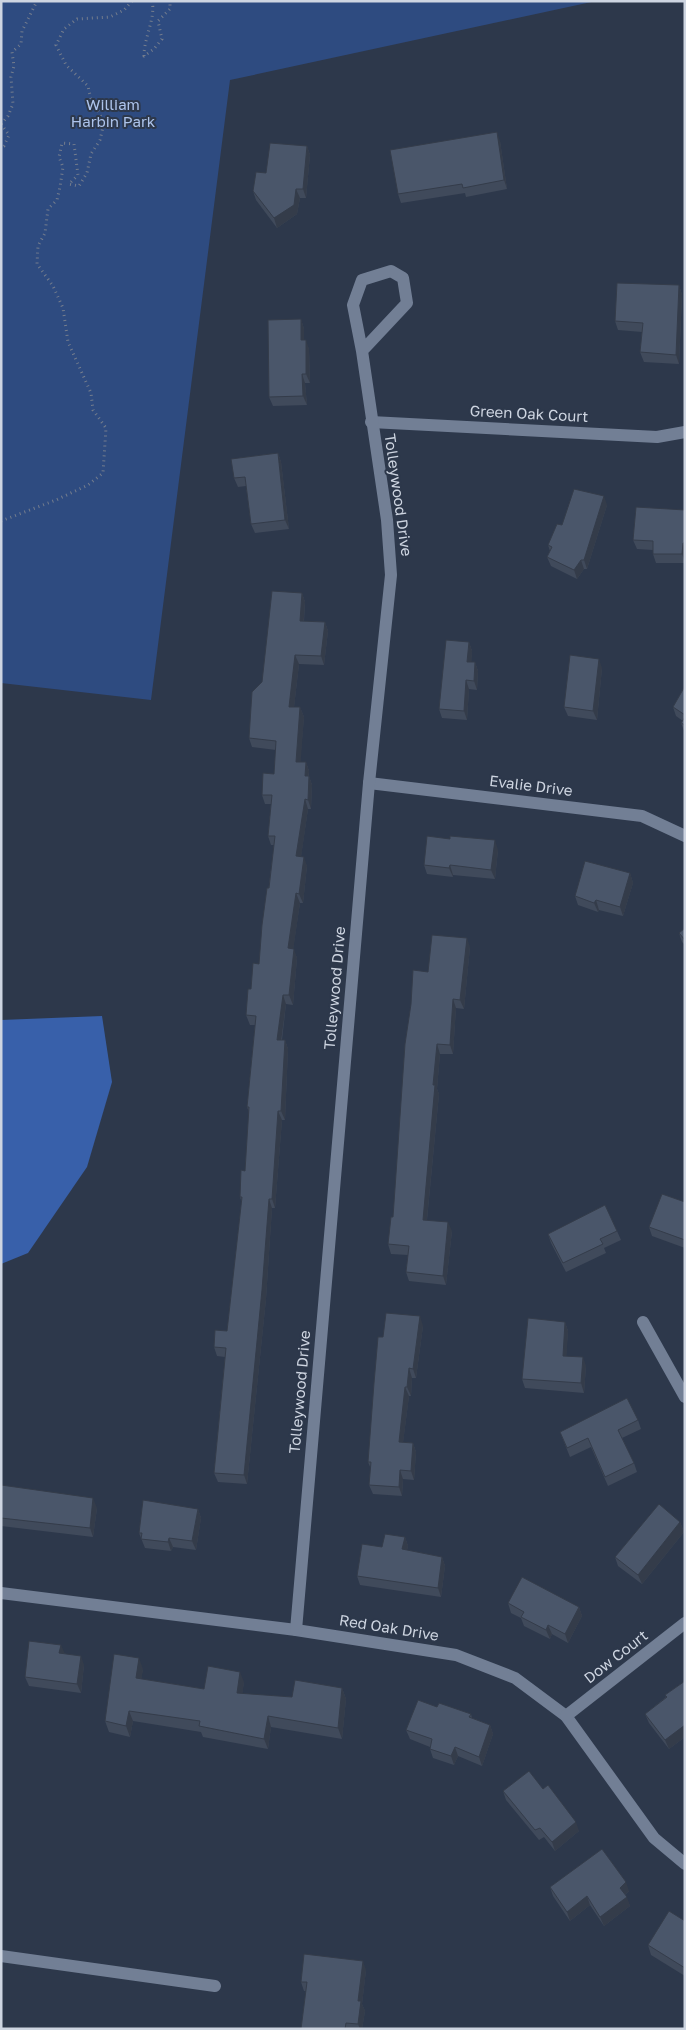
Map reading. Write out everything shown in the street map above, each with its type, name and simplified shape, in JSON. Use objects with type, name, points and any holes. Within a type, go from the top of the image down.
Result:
[{"type":"street","name":"Tolleywood Drive","points":[[296,1630],[369,783],[391,575],[387,520],[362,351],[353,305],[362,280],[391,271],[403,278],[407,303],[362,351]]},
{"type":"street","name":"Green Oak Court","points":[[371,422],[657,437],[685,432]]},
{"type":"street","name":"Evalie Drive","points":[[369,783],[642,816],[685,836]]},
{"type":"street","points":[[643,1322],[685,1397]]},
{"type":"street","name":"Red Oak Drive","points":[[1,1593],[296,1630],[456,1655],[515,1678],[566,1716],[654,1838],[685,1864]]},
{"type":"street","name":"Dow Court","points":[[566,1716],[685,1623]]},
{"type":"street","points":[[1,1956],[215,1986]]},
{"type":"path","points":[[1,146],[4,146],[9,135],[1,124],[8,116],[13,104],[11,77],[14,66],[12,52],[20,44],[22,32],[37,1]]},
{"type":"path","points":[[1,521],[56,500],[88,485],[103,473],[106,428],[93,410],[91,393],[68,342],[63,308],[53,286],[37,264],[38,246],[45,233],[48,209],[56,200],[60,187],[63,167],[59,157],[62,143],[74,144],[78,175],[69,184],[80,186],[87,173],[91,154],[100,140],[103,127],[100,114],[92,100],[88,86],[66,66],[56,45],[64,29],[77,19],[110,17],[124,10],[132,1]]},
{"type":"path","points":[[152,1],[154,12],[146,35],[144,56],[154,49],[162,39],[158,21],[170,9],[170,1]]},
{"type":"green space","name":"William Harbin Park","points":[[1,1],[596,1],[230,80],[151,700],[1,683]]},
{"type":"shaded area","points":[[102,1016],[112,1082],[87,1167],[28,1253],[1,1264],[1,1020]]},
{"type":"building","points":[[497,132],[504,180],[463,188],[462,184],[398,194],[390,150]]},
{"type":"building","points":[[270,143],[307,146],[303,189],[296,189],[294,205],[274,218],[253,191],[256,172],[266,173]]},
{"type":"building","points":[[617,283],[679,285],[676,355],[640,352],[643,323],[615,321]]},
{"type":"building","points":[[301,319],[301,340],[306,340],[306,374],[302,374],[303,396],[269,397],[268,320]]},
{"type":"building","points":[[278,453],[285,520],[251,524],[245,477],[234,478],[231,459]]},
{"type":"building","points":[[574,489],[604,496],[584,560],[581,560],[574,570],[547,557],[552,547],[548,545],[557,524],[562,525]]},
{"type":"building","points":[[636,507],[685,510],[685,543],[683,543],[682,554],[653,554],[653,541],[633,540]]},
{"type":"building","points":[[272,591],[302,593],[300,621],[325,622],[321,656],[295,655],[289,707],[300,707],[296,762],[306,762],[305,776],[309,776],[308,800],[305,799],[296,856],[304,857],[299,894],[296,893],[288,948],[294,949],[289,995],[283,995],[277,1040],[285,1040],[281,1111],[278,1111],[272,1199],[269,1199],[244,1475],[214,1473],[226,1348],[214,1347],[215,1330],[227,1331],[242,1197],[240,1197],[241,1170],[245,1171],[249,1107],[247,1107],[256,1016],[246,1015],[248,989],[251,989],[253,963],[259,964],[262,925],[267,888],[269,888],[275,836],[268,836],[272,795],[262,795],[263,773],[274,774],[276,741],[249,738],[252,692],[262,682]]},
{"type":"building","points":[[446,640],[469,642],[467,662],[475,662],[474,681],[466,680],[464,711],[439,709]]},
{"type":"building","points":[[570,655],[599,659],[593,711],[564,707]]},
{"type":"building","points":[[685,686],[685,715],[673,707]]},
{"type":"building","points":[[685,717],[685,725],[681,723]]},
{"type":"building","points":[[427,836],[450,839],[450,836],[495,840],[491,870],[450,865],[449,868],[424,865]]},
{"type":"building","points":[[585,861],[630,873],[620,907],[596,900],[594,903],[575,896]]},
{"type":"building","points":[[685,928],[685,940],[679,933]]},
{"type":"building","points":[[432,935],[467,938],[460,1000],[453,999],[450,1045],[437,1044],[423,1220],[448,1222],[443,1276],[406,1272],[409,1246],[388,1244],[391,1217],[393,1217],[405,1044],[411,1004],[413,970],[428,972]]},
{"type":"building","points":[[662,1194],[685,1202],[685,1240],[649,1227]]},
{"type":"building","points":[[605,1205],[617,1231],[600,1239],[603,1244],[563,1263],[548,1234]]},
{"type":"building","points":[[386,1313],[420,1316],[413,1369],[409,1368],[407,1387],[405,1387],[399,1442],[413,1443],[411,1471],[400,1470],[399,1487],[369,1485],[371,1462],[368,1462],[378,1337],[383,1337]]},
{"type":"building","points":[[528,1318],[565,1322],[563,1356],[583,1357],[581,1383],[522,1379]]},
{"type":"building","points":[[627,1398],[638,1420],[618,1430],[634,1463],[605,1477],[588,1438],[567,1448],[560,1432]]},
{"type":"building","points":[[1,1485],[93,1498],[90,1528],[1,1518]]},
{"type":"building","points":[[143,1500],[198,1509],[192,1541],[169,1538],[168,1542],[141,1539],[142,1533],[139,1533]]},
{"type":"building","points":[[659,1504],[680,1522],[638,1575],[615,1557]]},
{"type":"building","points":[[385,1534],[405,1537],[402,1549],[442,1557],[438,1588],[357,1576],[362,1544],[382,1547]]},
{"type":"building","points":[[522,1577],[579,1607],[565,1634],[548,1625],[546,1630],[521,1617],[524,1612],[508,1603]]},
{"type":"building","points":[[29,1641],[61,1645],[59,1653],[81,1656],[77,1684],[25,1677]]},
{"type":"building","points":[[114,1654],[139,1658],[136,1678],[204,1689],[208,1666],[240,1672],[237,1693],[292,1697],[295,1680],[342,1688],[338,1728],[268,1716],[264,1739],[199,1726],[200,1721],[129,1711],[126,1726],[105,1721]]},
{"type":"building","points":[[685,1681],[685,1725],[665,1740],[645,1714],[667,1697],[665,1695]]},
{"type":"building","points":[[418,1700],[437,1707],[439,1703],[471,1714],[469,1717],[490,1725],[479,1757],[455,1747],[451,1756],[430,1749],[432,1739],[406,1730]]},
{"type":"building","points":[[529,1771],[543,1789],[548,1785],[576,1822],[552,1842],[540,1828],[535,1830],[503,1791]]},
{"type":"building","points":[[602,1849],[626,1882],[620,1888],[627,1897],[600,1917],[587,1896],[567,1912],[550,1887]]},
{"type":"building","points":[[669,1911],[685,1921],[685,1968],[648,1945]]},
{"type":"building","points":[[304,1954],[363,1961],[358,2001],[361,2001],[358,2024],[346,2023],[345,2029],[301,2029],[307,1982],[301,1982]]}]
